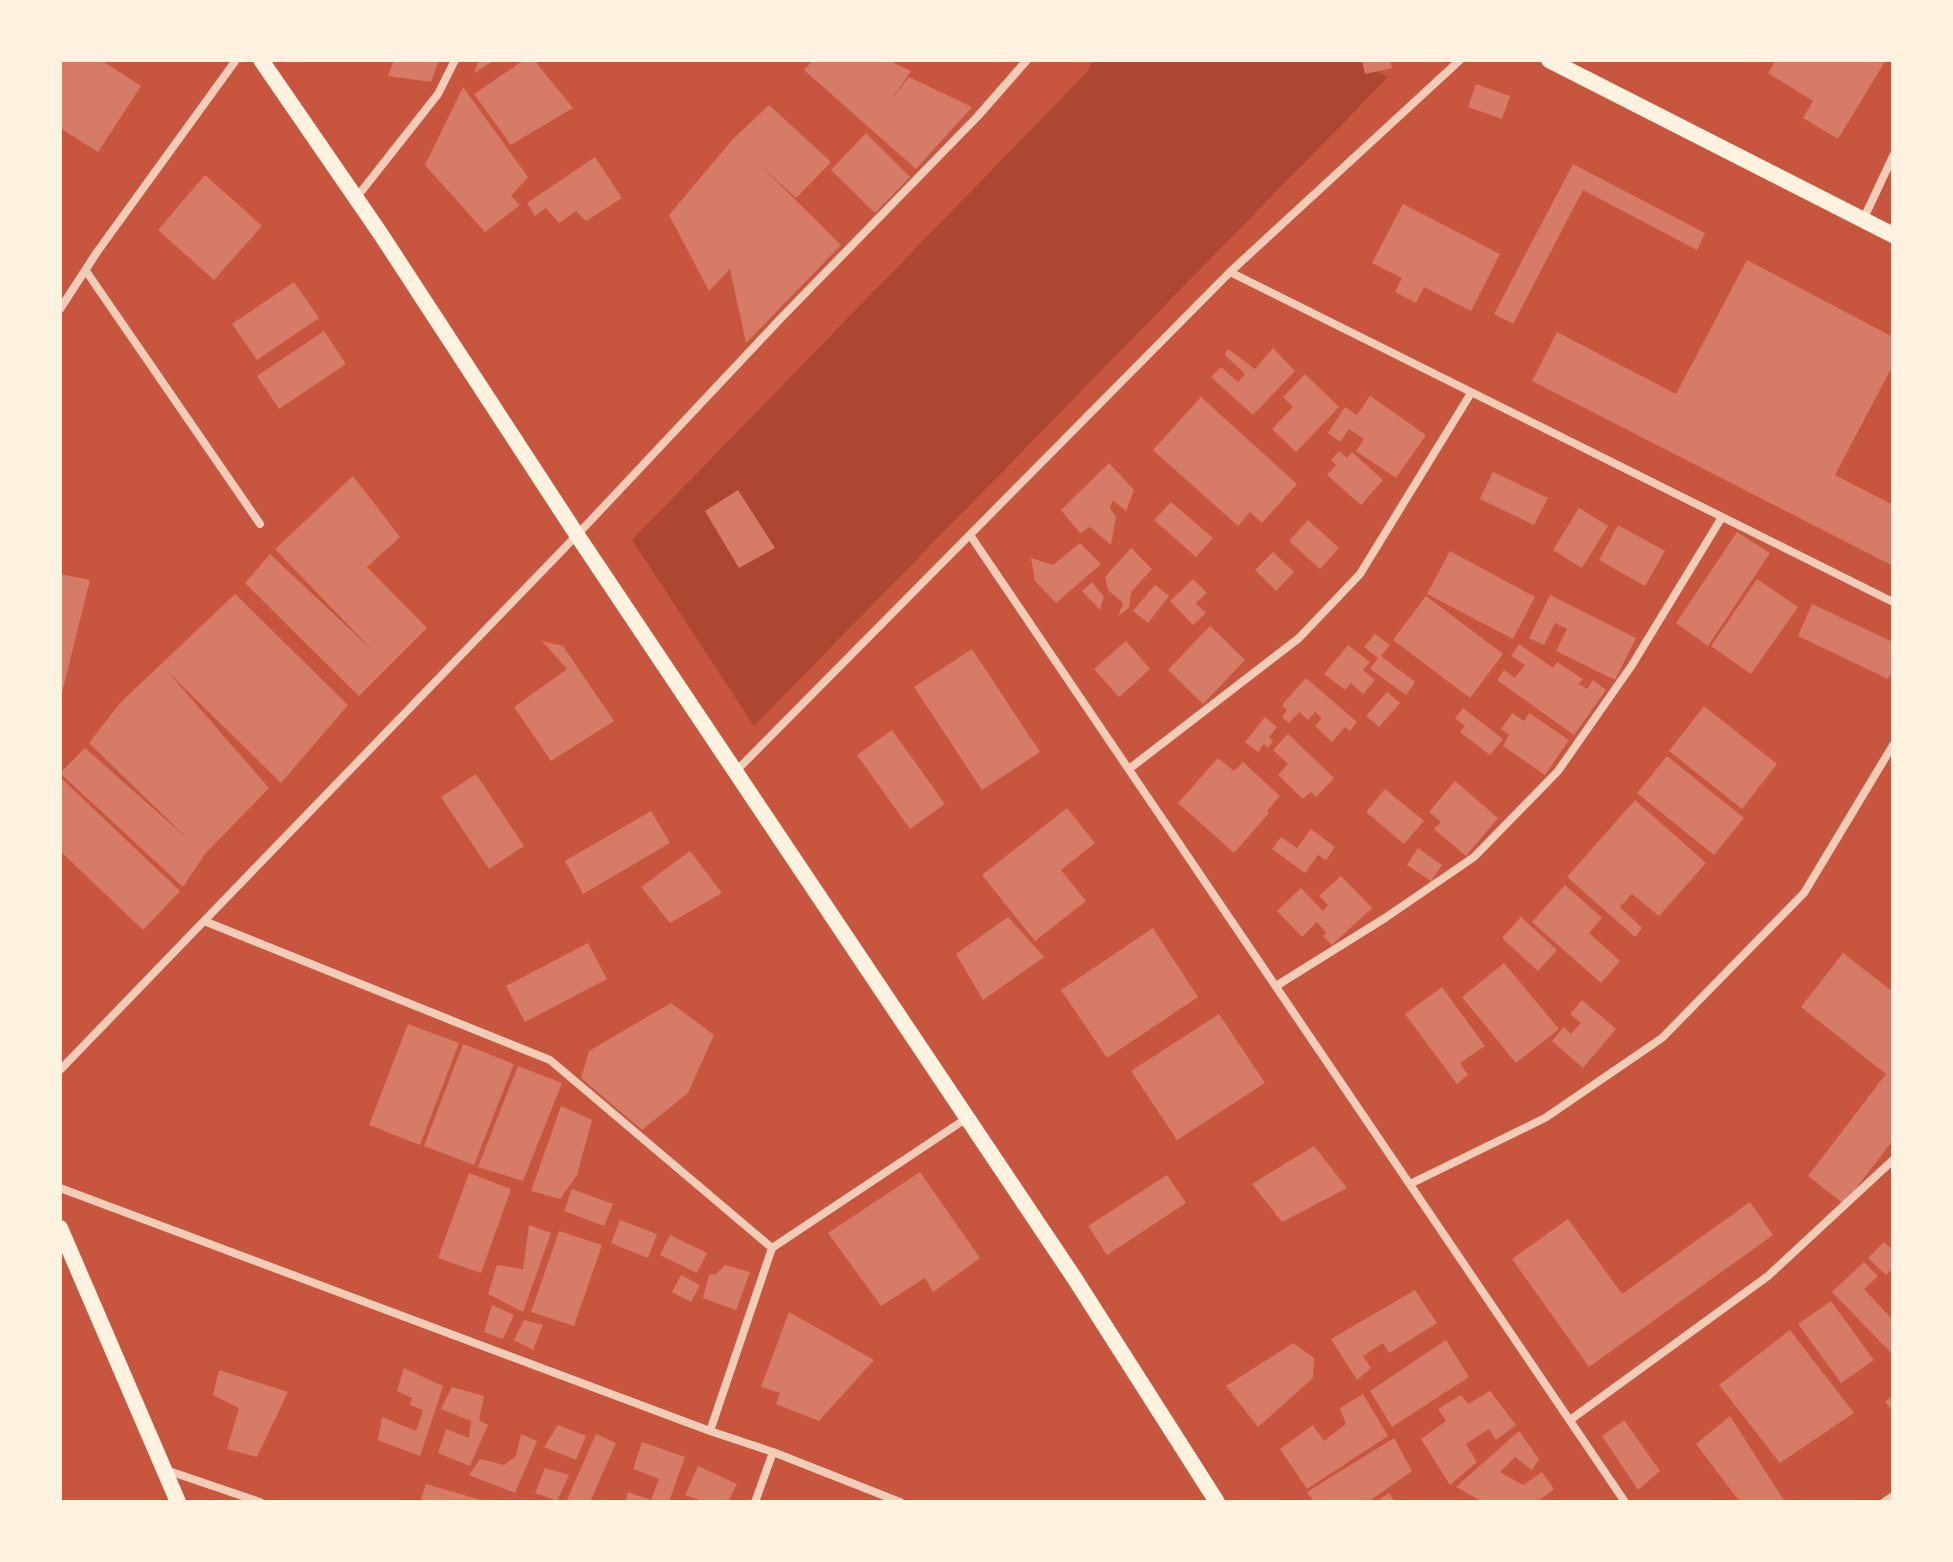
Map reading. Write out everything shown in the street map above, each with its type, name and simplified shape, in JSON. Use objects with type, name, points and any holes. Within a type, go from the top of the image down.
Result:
[{"type":"main road","points":[[261,60],[1075,1279],[1217,1502]]},
{"type":"main road","points":[[1549,60],[1893,235]]},
{"type":"main road","points":[[60,1228],[178,1502]]},
{"type":"street","points":[[60,309],[236,60]]},
{"type":"street","points":[[356,198],[438,94],[455,60]]},
{"type":"street","points":[[60,1070],[577,535],[782,317],[977,117],[1027,60]]},
{"type":"street","points":[[735,771],[1230,272],[1460,60]]},
{"type":"street","points":[[1863,220],[1893,156]]},
{"type":"street","points":[[86,271],[260,524]]},
{"type":"street","points":[[1230,272],[1893,602]]},
{"type":"street","points":[[1129,769],[1299,638],[1360,574],[1471,393]]},
{"type":"street","points":[[1276,986],[1385,918],[1474,857],[1558,771],[1632,665],[1722,517]]},
{"type":"street","points":[[970,535],[1625,1502]]},
{"type":"street","points":[[1410,1184],[1545,1118],[1662,1038],[1804,893],[1893,745]]},
{"type":"street","points":[[204,921],[550,1060],[772,1248]]},
{"type":"street","points":[[710,1431],[772,1248],[967,1118]]},
{"type":"street","points":[[1570,1420],[1768,1276],[1893,1160]]},
{"type":"street","points":[[60,1188],[900,1502]]},
{"type":"street","points":[[755,1502],[773,1452]]},
{"type":"street","points":[[165,1470],[260,1502]]},
{"type":"street","points":[[1884,1502],[1893,1496]]},
{"type":"shaded area","points":[[1093,60],[1355,60],[1388,77],[754,726],[632,540],[1087,72]]},
{"type":"building","points":[[60,60],[101,60],[141,86],[98,152],[60,128]]},
{"type":"building","points":[[394,60],[439,60],[431,82],[388,76]]},
{"type":"building","points":[[479,60],[495,60],[474,73]]},
{"type":"building","points":[[524,60],[534,60],[573,108],[511,145],[474,94]]},
{"type":"building","points":[[813,60],[888,60],[911,71],[890,102],[909,77],[972,107],[916,169],[804,70]]},
{"type":"building","points":[[1362,60],[1390,60],[1392,68],[1365,74]]},
{"type":"building","points":[[1776,60],[1886,60],[1838,139],[1803,118],[1813,101],[1768,73]]},
{"type":"building","points":[[1476,84],[1510,96],[1502,119],[1468,107]]},
{"type":"building","points":[[463,87],[528,177],[511,196],[520,205],[485,232],[425,165]]},
{"type":"building","points":[[769,105],[831,162],[796,198],[758,163],[841,245],[746,343],[730,269],[709,291],[669,215],[733,139]]},
{"type":"building","points":[[866,133],[910,177],[875,213],[831,170]]},
{"type":"building","points":[[595,157],[622,198],[586,221],[576,211],[559,223],[546,208],[535,216],[527,203]]},
{"type":"building","points":[[1573,164],[1705,233],[1697,250],[1583,190],[1513,324],[1494,314]]},
{"type":"building","points":[[205,175],[262,226],[214,280],[158,230]]},
{"type":"building","points":[[1403,204],[1500,254],[1471,311],[1424,287],[1416,303],[1395,292],[1402,278],[1372,263]]},
{"type":"building","points":[[1747,260],[1893,337],[1893,365],[1835,475],[1893,505],[1893,566],[1532,381],[1557,332],[1676,394]]},
{"type":"building","points":[[294,282],[319,318],[257,360],[232,324]]},
{"type":"building","points":[[324,331],[346,364],[279,409],[257,376]]},
{"type":"building","points":[[1273,348],[1295,371],[1253,415],[1211,377],[1221,367],[1238,382],[1245,374],[1225,355],[1228,349],[1255,369]]},
{"type":"building","points":[[1305,374],[1339,407],[1296,452],[1272,429],[1293,407],[1283,397]]},
{"type":"building","points":[[1370,396],[1426,435],[1396,478],[1356,451],[1364,439],[1349,429],[1340,442],[1328,433],[1345,407],[1357,415]]},
{"type":"building","points":[[1201,397],[1297,484],[1262,523],[1250,512],[1238,526],[1153,450]]},
{"type":"building","points":[[1339,451],[1347,458],[1352,452],[1383,480],[1361,505],[1327,475],[1336,465],[1331,460]]},
{"type":"building","points":[[1109,463],[1134,490],[1126,511],[1113,500],[1110,508],[1116,517],[1111,545],[1090,527],[1080,533],[1061,510]]},
{"type":"building","points":[[1493,472],[1548,498],[1534,525],[1480,499]]},
{"type":"building","points":[[353,476],[400,537],[367,567],[427,628],[359,696],[245,583],[270,554],[374,652],[275,549]]},
{"type":"building","points":[[738,490],[775,548],[739,568],[705,511]]},
{"type":"building","points":[[1171,502],[1213,538],[1196,557],[1154,520]]},
{"type":"building","points":[[1579,508],[1608,526],[1582,568],[1553,550]]},
{"type":"building","points":[[1308,520],[1339,548],[1320,569],[1289,541]]},
{"type":"building","points":[[1618,525],[1665,551],[1645,586],[1599,560]]},
{"type":"building","points":[[1737,532],[1770,553],[1708,646],[1676,623]]},
{"type":"building","points":[[1080,543],[1101,564],[1056,603],[1035,581],[1031,558],[1053,565]]},
{"type":"building","points":[[1131,548],[1152,569],[1131,592],[1129,608],[1118,616],[1123,603],[1108,590],[1105,577]]},
{"type":"building","points":[[1450,551],[1535,597],[1513,639],[1427,594]]},
{"type":"building","points":[[1273,552],[1294,572],[1276,591],[1255,570]]},
{"type":"building","points":[[60,574],[90,580],[61,697],[60,696]]},
{"type":"building","points":[[1193,579],[1207,593],[1196,603],[1206,613],[1193,625],[1170,601]]},
{"type":"building","points":[[1757,579],[1798,607],[1751,674],[1711,646]]},
{"type":"building","points":[[1092,582],[1104,597],[1100,610],[1082,591]]},
{"type":"building","points":[[1155,585],[1169,596],[1148,623],[1133,611]]},
{"type":"building","points":[[235,594],[348,705],[281,783],[167,671],[269,788],[205,854],[183,887],[60,773],[85,748],[190,841],[89,743],[120,703]]},
{"type":"building","points":[[1550,595],[1636,638],[1615,680],[1556,651],[1567,629],[1555,623],[1544,645],[1529,638]]},
{"type":"building","points":[[1426,596],[1503,654],[1470,698],[1393,640]]},
{"type":"building","points":[[1812,604],[1893,642],[1893,668],[1888,679],[1798,636]]},
{"type":"building","points":[[1210,626],[1245,660],[1203,704],[1168,670]]},
{"type":"building","points":[[1375,634],[1390,645],[1381,656],[1415,682],[1406,695],[1370,669],[1378,658],[1364,647]]},
{"type":"building","points":[[542,641],[563,646],[614,721],[551,761],[514,707],[567,669]]},
{"type":"building","points":[[1126,641],[1150,669],[1119,697],[1094,669]]},
{"type":"building","points":[[1519,644],[1553,668],[1557,662],[1583,679],[1579,684],[1587,689],[1593,680],[1606,690],[1574,735],[1497,680],[1504,670],[1515,678],[1525,665],[1511,656]]},
{"type":"building","points":[[1348,645],[1370,662],[1363,670],[1375,680],[1363,694],[1351,683],[1345,690],[1324,674]]},
{"type":"building","points":[[972,649],[1040,752],[982,790],[914,687]]},
{"type":"building","points":[[1306,678],[1357,722],[1350,731],[1345,727],[1332,742],[1315,726],[1322,718],[1315,712],[1308,720],[1299,712],[1289,723],[1282,717],[1287,710],[1282,705]]},
{"type":"building","points":[[1387,692],[1400,703],[1379,727],[1366,716]]},
{"type":"building","points":[[1704,706],[1777,764],[1742,809],[1669,751]]},
{"type":"building","points":[[1463,708],[1503,739],[1490,755],[1460,732],[1465,726],[1455,718]]},
{"type":"building","points":[[1512,713],[1524,721],[1529,713],[1569,740],[1545,775],[1503,746],[1509,735],[1501,729]]},
{"type":"building","points":[[1265,717],[1277,727],[1269,737],[1273,741],[1268,748],[1264,744],[1258,752],[1245,742]]},
{"type":"building","points":[[892,730],[945,804],[910,829],[857,755]]},
{"type":"building","points":[[1288,734],[1334,778],[1316,797],[1311,792],[1303,799],[1278,775],[1288,764],[1273,750]]},
{"type":"building","points":[[1667,756],[1744,818],[1714,855],[1637,793]]},
{"type":"building","points":[[1218,758],[1234,771],[1243,762],[1280,796],[1234,853],[1178,803]]},
{"type":"building","points":[[476,774],[524,846],[489,869],[441,797]]},
{"type":"building","points":[[60,777],[180,891],[143,930],[60,851]]},
{"type":"building","points":[[1455,781],[1498,818],[1466,856],[1434,829],[1441,822],[1429,812]]},
{"type":"building","points":[[1385,789],[1424,821],[1404,844],[1366,812]]},
{"type":"building","points":[[1635,800],[1706,863],[1659,916],[1632,894],[1620,907],[1642,928],[1635,937],[1567,877]]},
{"type":"building","points":[[1067,808],[1095,843],[1061,870],[1086,901],[1035,941],[982,875]]},
{"type":"building","points":[[651,811],[670,843],[583,894],[565,861]]},
{"type":"building","points":[[1311,829],[1335,847],[1326,860],[1318,855],[1305,873],[1272,849],[1281,837],[1297,848]]},
{"type":"building","points":[[1418,848],[1442,865],[1431,881],[1407,865]]},
{"type":"building","points":[[690,851],[722,893],[670,923],[641,887]]},
{"type":"building","points":[[1341,876],[1372,908],[1332,945],[1323,936],[1326,933],[1317,922],[1302,937],[1277,911],[1301,888],[1323,911],[1328,905],[1319,896]]},
{"type":"building","points":[[1565,885],[1602,918],[1589,933],[1620,961],[1601,983],[1532,922]]},
{"type":"building","points":[[1008,917],[1044,957],[983,1000],[956,954]]},
{"type":"building","points":[[1521,917],[1557,950],[1538,971],[1502,938]]},
{"type":"building","points":[[1153,928],[1198,997],[1107,1058],[1061,990]]},
{"type":"building","points":[[588,943],[607,979],[525,1022],[506,986]]},
{"type":"building","points":[[1843,953],[1893,992],[1893,1140],[1844,1204],[1808,1176],[1886,1074],[1801,1007]]},
{"type":"building","points":[[1504,963],[1559,1029],[1516,1063],[1462,997]]},
{"type":"building","points":[[1442,987],[1485,1046],[1460,1063],[1468,1075],[1457,1084],[1405,1014]]},
{"type":"building","points":[[1582,1000],[1616,1029],[1583,1068],[1552,1041],[1564,1027],[1571,1034],[1581,1023],[1570,1014]]},
{"type":"building","points":[[671,1003],[714,1035],[688,1093],[642,1130],[581,1078],[589,1051]]},
{"type":"building","points":[[1219,1014],[1265,1083],[1177,1140],[1131,1071]]},
{"type":"building","points":[[408,1024],[459,1043],[420,1145],[369,1125]]},
{"type":"building","points":[[463,1044],[514,1064],[474,1165],[424,1146]]},
{"type":"building","points":[[518,1066],[562,1083],[523,1181],[478,1167]]},
{"type":"building","points":[[561,1106],[592,1120],[577,1175],[560,1199],[531,1191]]},
{"type":"building","points":[[1314,1146],[1347,1188],[1282,1222],[1252,1184]]},
{"type":"building","points":[[920,1172],[980,1258],[933,1292],[925,1278],[881,1306],[828,1233]]},
{"type":"building","points":[[469,1173],[511,1189],[481,1273],[438,1258]]},
{"type":"building","points":[[1167,1175],[1186,1203],[1107,1255],[1088,1226]]},
{"type":"building","points":[[572,1189],[613,1204],[604,1226],[564,1211]]},
{"type":"building","points":[[1750,1202],[1773,1235],[1589,1367],[1512,1259],[1568,1219],[1622,1294]]},
{"type":"building","points":[[620,1220],[657,1234],[648,1258],[611,1243]]},
{"type":"building","points":[[529,1225],[551,1233],[523,1312],[488,1294],[497,1265],[523,1269]]},
{"type":"building","points":[[559,1231],[602,1245],[574,1326],[531,1312]]},
{"type":"building","points":[[670,1235],[707,1253],[697,1273],[660,1255]]},
{"type":"building","points":[[1884,1242],[1893,1250],[1893,1268],[1886,1275],[1868,1258]]},
{"type":"building","points":[[1864,1262],[1878,1276],[1864,1289],[1893,1320],[1893,1355],[1832,1292]]},
{"type":"building","points":[[725,1265],[750,1272],[736,1310],[703,1298],[709,1275],[716,1274]]},
{"type":"building","points":[[681,1275],[700,1285],[691,1302],[672,1292]]},
{"type":"building","points":[[1415,1290],[1437,1323],[1389,1353],[1383,1343],[1363,1356],[1371,1368],[1357,1380],[1331,1339]]},
{"type":"building","points":[[1831,1301],[1874,1360],[1841,1383],[1798,1324]]},
{"type":"building","points":[[492,1305],[514,1315],[503,1339],[484,1332]]},
{"type":"building","points":[[789,1312],[874,1360],[819,1421],[776,1404],[780,1393],[761,1387]]},
{"type":"building","points":[[524,1320],[543,1325],[533,1350],[514,1340]]},
{"type":"building","points":[[1790,1330],[1854,1413],[1780,1463],[1719,1385]]},
{"type":"building","points":[[1446,1340],[1469,1377],[1392,1427],[1370,1391]]},
{"type":"building","points":[[1293,1343],[1314,1358],[1313,1378],[1258,1427],[1226,1386]]},
{"type":"building","points":[[404,1368],[443,1386],[420,1456],[378,1440],[382,1417],[416,1431],[423,1410],[410,1405],[412,1398],[397,1391]]},
{"type":"building","points":[[219,1370],[288,1392],[257,1457],[227,1449],[239,1408],[213,1395]]},
{"type":"building","points":[[452,1387],[484,1396],[479,1420],[488,1425],[470,1466],[438,1453],[446,1429],[469,1438],[471,1421],[441,1409]]},
{"type":"building","points":[[1490,1391],[1516,1425],[1496,1440],[1489,1429],[1466,1444],[1477,1462],[1450,1485],[1421,1439],[1446,1421],[1438,1409],[1461,1395],[1468,1404]]},
{"type":"building","points":[[1363,1394],[1388,1436],[1307,1489],[1280,1449],[1313,1425],[1324,1441],[1346,1424],[1340,1408]]},
{"type":"building","points":[[1893,1395],[1893,1411],[1885,1402]]},
{"type":"building","points":[[1730,1416],[1785,1502],[1740,1502],[1696,1444]]},
{"type":"building","points":[[1624,1420],[1660,1471],[1638,1490],[1602,1436]]},
{"type":"building","points":[[558,1425],[586,1436],[576,1460],[544,1447]]},
{"type":"building","points":[[1519,1431],[1539,1459],[1532,1470],[1515,1457],[1500,1472],[1523,1485],[1542,1472],[1554,1489],[1537,1502],[1483,1502],[1456,1487]]},
{"type":"building","points":[[521,1434],[537,1441],[515,1493],[469,1475],[480,1459],[504,1465],[516,1456]]},
{"type":"building","points":[[596,1434],[616,1443],[590,1502],[566,1502]]},
{"type":"building","points":[[1394,1438],[1412,1471],[1368,1502],[1314,1502],[1307,1492]]},
{"type":"building","points":[[642,1442],[685,1457],[669,1502],[625,1502],[628,1492],[651,1500],[659,1479],[633,1469]]},
{"type":"building","points":[[698,1466],[737,1484],[728,1502],[705,1502],[685,1495]]},
{"type":"building","points":[[545,1468],[569,1475],[557,1501],[535,1493]]},
{"type":"building","points":[[426,1484],[484,1501],[484,1502],[420,1502]]},
{"type":"building","points":[[1389,1493],[1395,1502],[1376,1502]]}]
